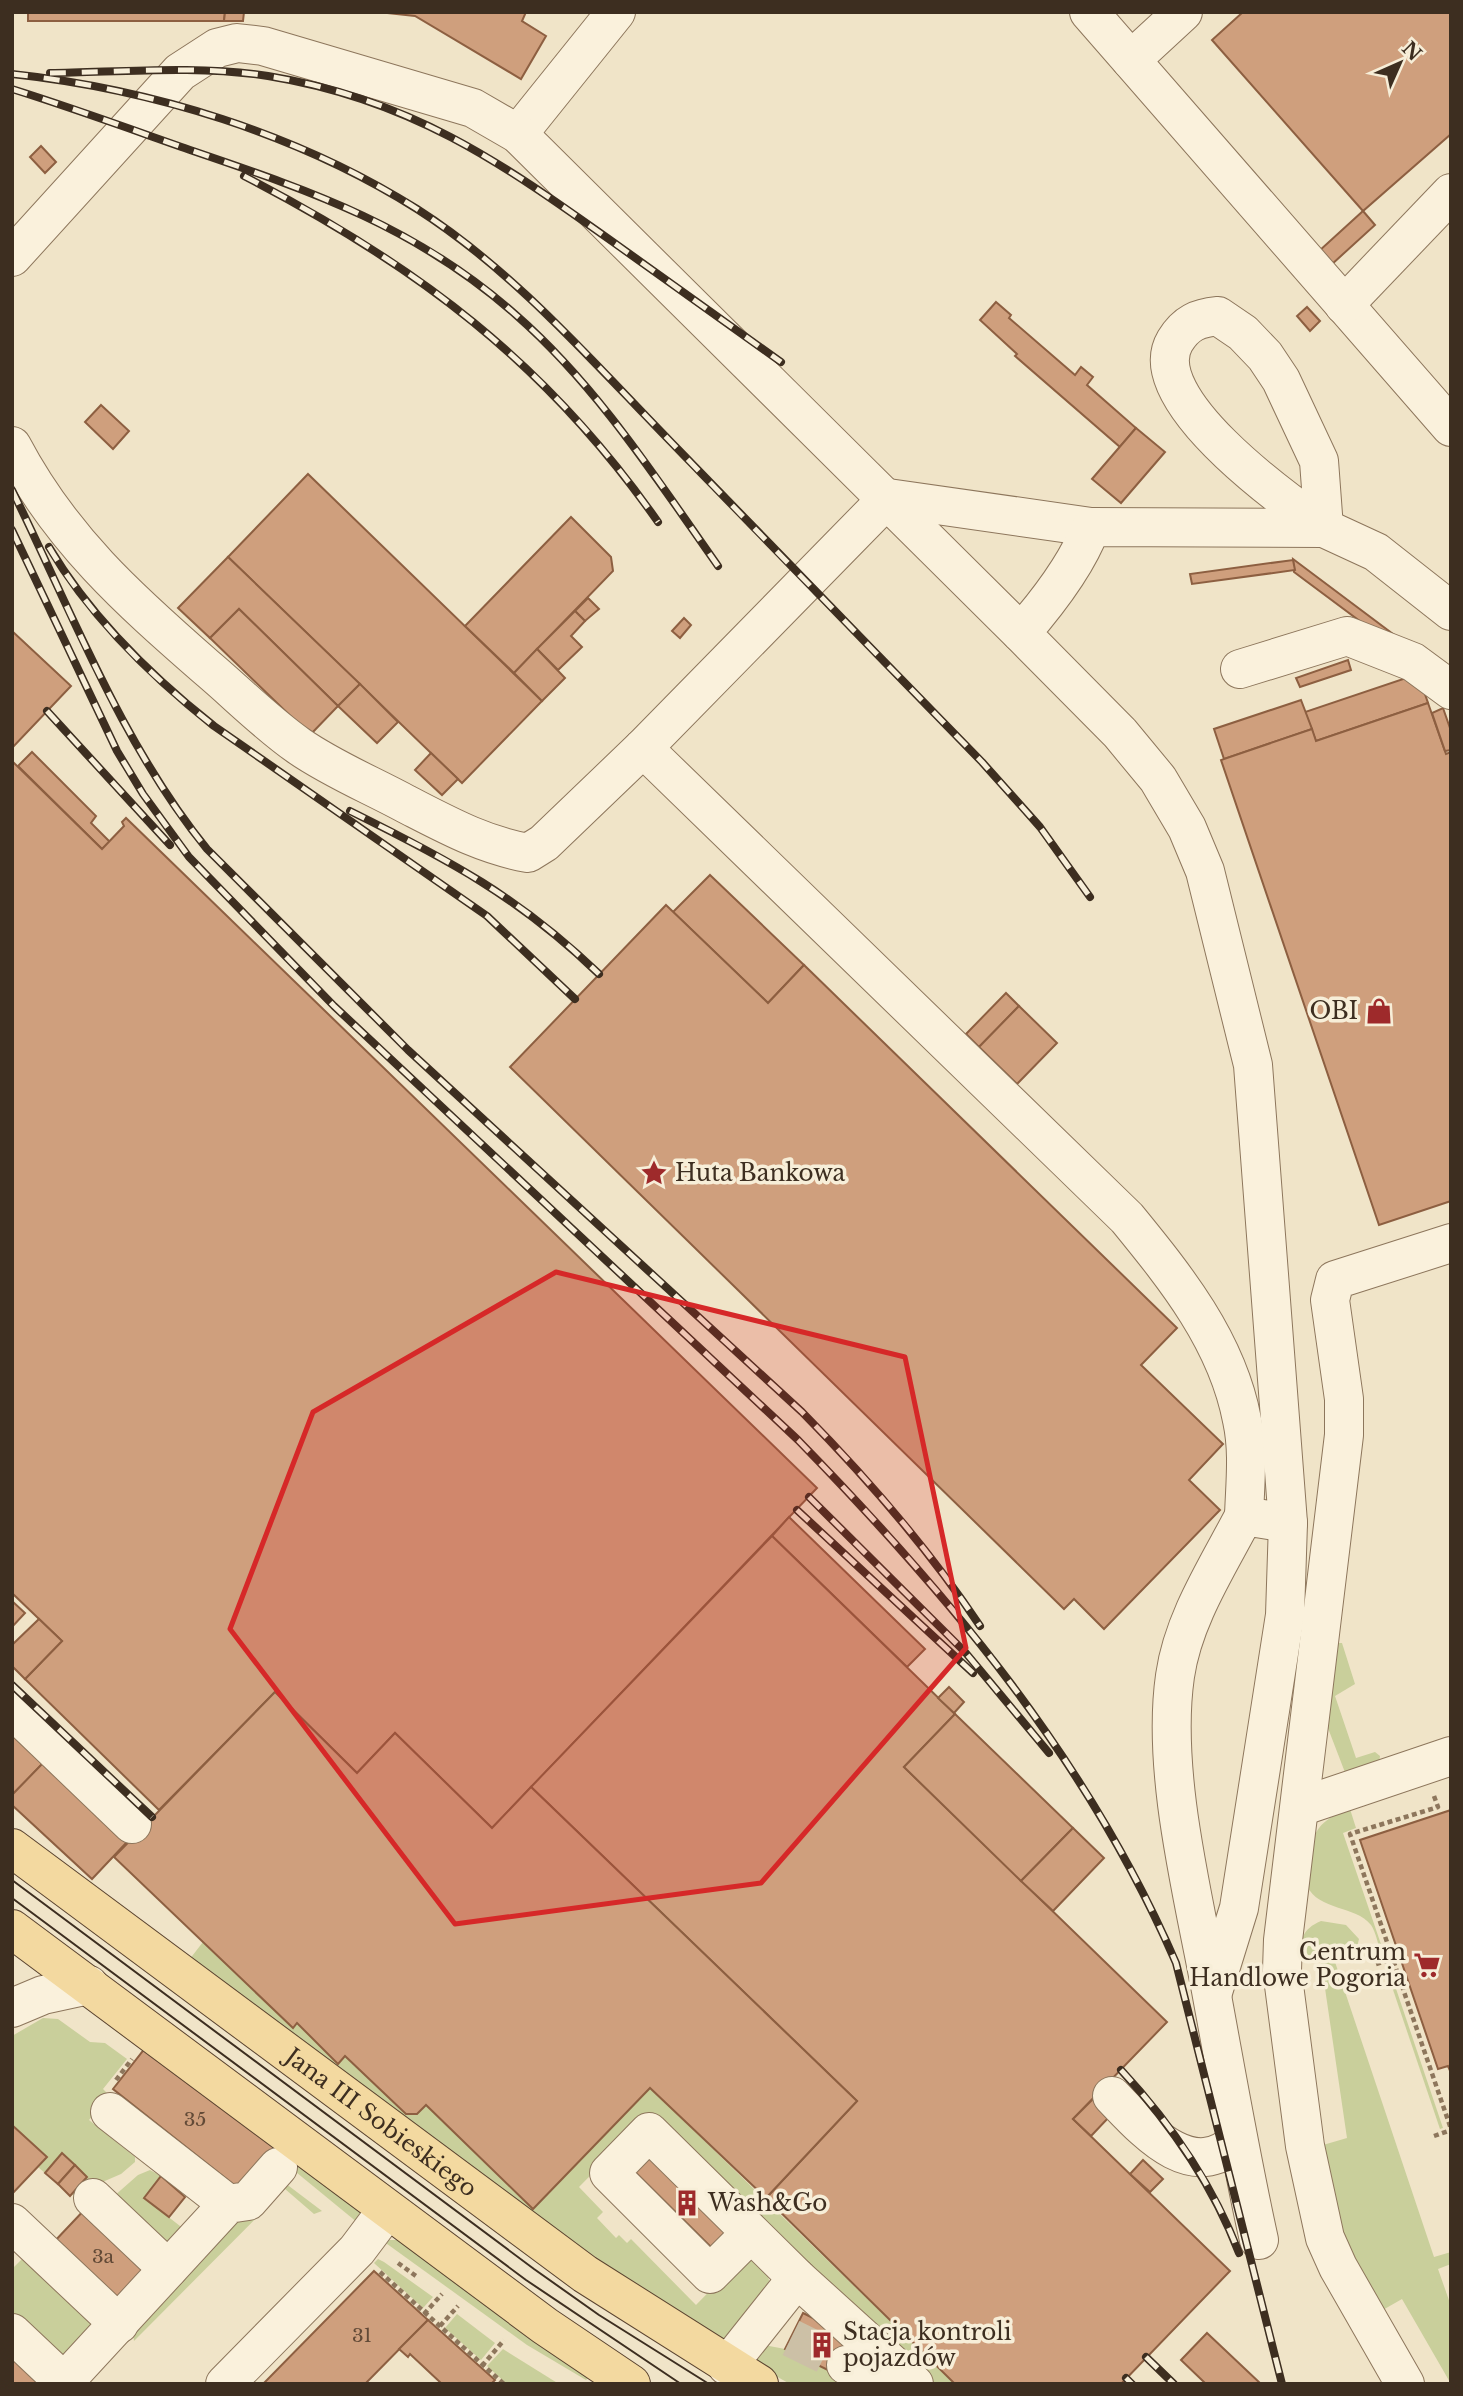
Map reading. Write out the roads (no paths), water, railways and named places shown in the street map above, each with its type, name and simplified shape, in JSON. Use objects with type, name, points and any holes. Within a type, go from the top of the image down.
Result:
[{"type":"main road","name":"Jana III Sobieskiego","points":[[12,1848],[585,2274],[743,2375]]},
{"type":"main road","points":[[12,1929],[387,2210],[545,2326],[631,2384]]},
{"type":"street","points":[[518,134],[616,12]]},
{"type":"street","points":[[1088,12],[1451,427]]},
{"type":"street","points":[[1131,61],[1183,12]]},
{"type":"street","points":[[12,257],[180,72],[216,48],[237,43],[263,46],[473,108],[518,134],[888,498],[1120,733],[1158,779],[1187,828],[1205,871],[1253,1065],[1288,1523],[1286,1615],[1239,1908],[1212,1996]]},
{"type":"street","points":[[1345,305],[1451,193]]},
{"type":"street","points":[[1324,528],[1319,461],[1281,380],[1265,356],[1243,333],[1218,316],[1197,318],[1181,332],[1170,351],[1174,382],[1196,417],[1242,466],[1268,489],[1324,528],[1376,552],[1451,611]]},
{"type":"street","points":[[12,446],[47,507],[89,559],[143,612],[277,729],[314,755],[470,837],[500,848],[528,853],[544,843],[643,748],[888,498]]},
{"type":"street","points":[[888,498],[1091,527],[1324,528]]},
{"type":"street","points":[[1021,633],[1082,551],[1091,527]]},
{"type":"street","points":[[1240,669],[1347,636],[1413,662],[1451,690]]},
{"type":"street","points":[[643,748],[1127,1218],[1176,1278],[1221,1352],[1242,1420],[1247,1470],[1244,1516],[1182,1642],[1172,1712],[1173,1770],[1237,2141],[1259,2240]]},
{"type":"street","points":[[1405,2384],[1338,2267],[1317,2210],[1282,1962],[1344,1435],[1344,1399],[1330,1300],[1335,1280],[1451,1242]]},
{"type":"street","points":[[1244,1516],[1288,1523]]},
{"type":"street","points":[[12,1709],[132,1824]]},
{"type":"street","points":[[1300,1807],[1437,1761]]},
{"type":"street","points":[[12,2008],[43,1994],[89,1985]]},
{"type":"street","points":[[1112,2096],[1151,2136],[1192,2158],[1224,2154],[1237,2141]]},
{"type":"street","points":[[109,2101],[228,2204]]},
{"type":"street","points":[[12,2333],[65,2383],[228,2204],[248,2201],[278,2167]]},
{"type":"street","points":[[93,2198],[169,2269]]},
{"type":"street","points":[[226,2384],[357,2250],[387,2210]]},
{"type":"street","points":[[15,2231],[119,2324]]},
{"type":"street","points":[[751,2233],[907,2377]]},
{"type":"street","points":[[743,2375],[776,2330],[797,2278]]},
{"type":"street","points":[[846,2365],[878,2379],[907,2377]]},
{"type":"tunnel","points":[[791,2338],[846,2365]]},
{"type":"tram line","points":[[12,1880],[534,2269],[599,2315],[709,2384]]},
{"type":"tram line","points":[[12,1898],[526,2280],[681,2384]]},
{"type":"railway","points":[[50,73],[159,70],[268,76],[319,86],[410,117],[451,137],[531,185],[781,362]]},
{"type":"railway","points":[[12,74],[118,91],[222,119],[273,137],[371,182],[452,233],[519,288],[550,318],[982,762],[1040,827],[1090,897]]},
{"type":"railway","points":[[12,89],[323,198],[403,236],[441,258],[516,315],[573,372],[624,434],[718,566]]},
{"type":"railway","points":[[244,176],[366,245],[474,322],[570,413],[615,465],[658,522]]},
{"type":"railway","points":[[12,490],[77,629],[124,721],[149,766],[207,849],[408,1050],[802,1412],[896,1515],[940,1569],[980,1626]]},
{"type":"railway","points":[[12,530],[117,751],[143,794],[189,857],[334,1006],[798,1440],[855,1499],[962,1621],[1058,1750],[1141,1889],[1176,1963],[1282,2384]]},
{"type":"railway","points":[[49,547],[103,622],[145,666],[191,707],[214,726],[487,916],[575,999]]},
{"type":"railway","points":[[47,711],[170,845]]},
{"type":"railway","points":[[350,811],[482,882],[540,923],[599,974]]},
{"type":"railway","points":[[809,1497],[965,1652],[1049,1753]]},
{"type":"railway","points":[[797,1510],[973,1673]]},
{"type":"railway","points":[[12,1685],[152,1817]]},
{"type":"railway","points":[[1121,2070],[1157,2112],[1189,2156],[1216,2203],[1239,2253]]},
{"type":"railway","points":[[1146,2357],[1174,2384]]},
{"type":"railway","points":[[1126,2378],[1132,2384]]},
{"type":"place","name":"OBI","points":[[1379,1011]]},
{"type":"place","name":"Huta Bankowa","points":[[654,1173]]},
{"type":"place","name":"Centrum Handlowe Pogoria","points":[[1427,1965]]},
{"type":"place","name":"Wash&Go","points":[[687,2203]]},
{"type":"place","name":"Stacja kontroli pojazdów","points":[[822,2345]]}]
